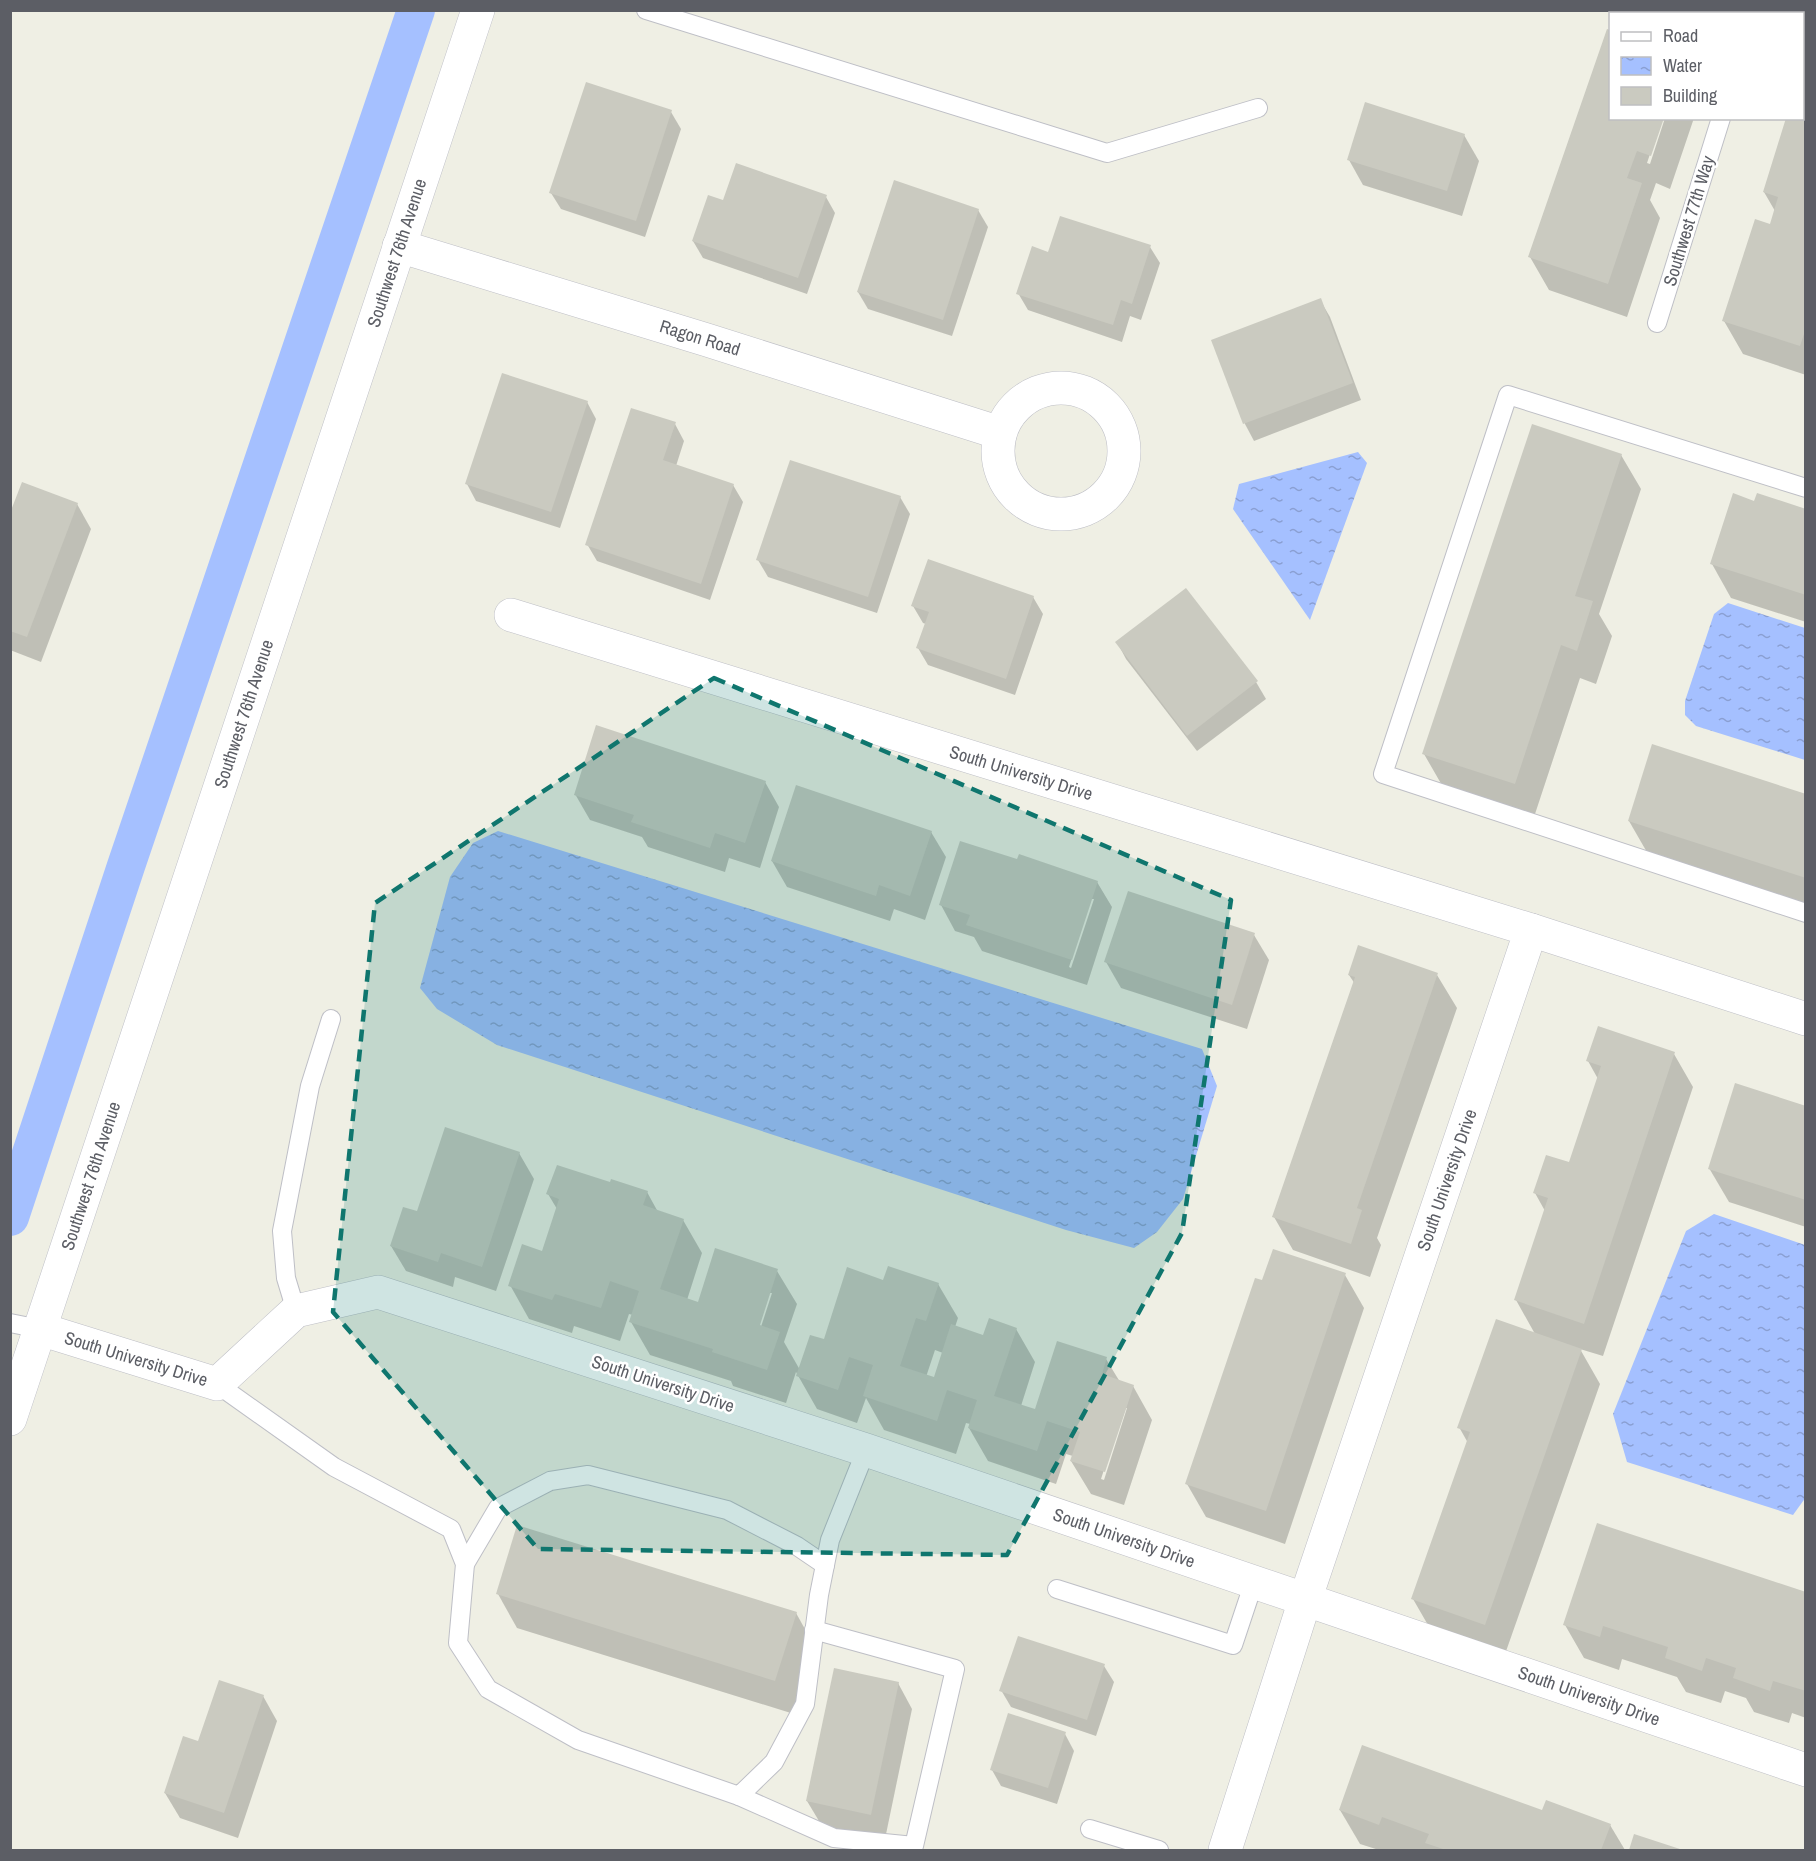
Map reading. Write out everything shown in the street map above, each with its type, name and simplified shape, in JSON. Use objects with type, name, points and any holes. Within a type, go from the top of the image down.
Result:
[{"type":"street","name":"Southwest 76th Avenue","points":[[10,1419],[25,1326],[399,246],[478,10]]},
{"type":"street","name":"Ragon Road","points":[[399,246],[1000,433]]},
{"type":"street","name":"South University Drive","points":[[511,615],[1532,930],[1806,1019]]},
{"type":"street","name":"South University Drive","points":[[1226,1851],[1305,1600],[1532,930]]},
{"type":"street","name":"South University Drive","points":[[25,1326],[217,1384],[296,1311],[378,1292],[866,1450],[1806,1770]]},
{"type":"lane","points":[[646,10],[1107,153],[1258,108]]},
{"type":"lane","name":"Southwest 77th Way","points":[[1657,323],[1720,120]]},
{"type":"lane","points":[[1806,488],[1508,395],[1383,774],[1806,913]]},
{"type":"lane","points":[[296,1311],[286,1278],[282,1231],[310,1086],[331,1019]]},
{"type":"lane","points":[[217,1384],[334,1467],[451,1529],[465,1564]]},
{"type":"lane","points":[[739,1796],[774,1762],[805,1704],[814,1630],[830,1540],[866,1450]]},
{"type":"lane","points":[[814,1630],[955,1669],[914,1846],[834,1838],[739,1796],[578,1740],[488,1689],[458,1643],[465,1564],[498,1508],[550,1481],[588,1475],[727,1510],[797,1546],[825,1565]]},
{"type":"lane","points":[[1057,1589],[1233,1645],[1254,1582]]},
{"type":"lane","points":[[1090,1828],[1159,1851]]},
{"type":"highlighted area","points":[[714,678],[1231,900],[1182,1233],[1007,1555],[538,1549],[333,1312],[375,903]]},
{"type":"water","points":[[1358,452],[1367,463],[1310,620],[1233,509],[1239,484]]},
{"type":"water","points":[[1728,603],[1805,628],[1805,760],[1696,726],[1685,715],[1685,701],[1714,614]]},
{"type":"water","points":[[498,831],[1202,1049],[1217,1086],[1183,1199],[1157,1232],[1134,1248],[1066,1230],[497,1045],[437,1009],[420,988],[450,877],[473,843]]},
{"type":"water","points":[[1714,1214],[1805,1245],[1806,1497],[1793,1515],[1627,1462],[1613,1414],[1686,1231]]},
{"type":"building","points":[[1607,29],[1609,30],[1609,120],[1663,120],[1651,156],[1637,151],[1627,178],[1642,183],[1608,284],[1528,257]]},
{"type":"building","points":[[586,82],[672,110],[636,221],[549,193]]},
{"type":"building","points":[[1804,94],[1806,94],[1806,328],[1800,346],[1722,321],[1755,219],[1770,224],[1778,197],[1763,192],[1785,120],[1804,120]]},
{"type":"building","points":[[1365,102],[1465,134],[1447,191],[1347,160]]},
{"type":"building","points":[[736,163],[827,195],[798,278],[692,241],[708,195],[723,200]]},
{"type":"building","points":[[894,180],[979,209],[943,320],[857,292]]},
{"type":"building","points":[[1060,216],[1151,245],[1132,304],[1121,300],[1113,325],[1016,294],[1032,246],[1048,252]]},
{"type":"building","points":[[1321,298],[1353,383],[1243,424],[1211,340]]},
{"type":"building","points":[[502,373],[588,401],[551,512],[465,484]]},
{"type":"building","points":[[631,408],[676,422],[663,460],[734,484],[701,584],[585,545]]},
{"type":"building","points":[[1532,424],[1622,454],[1575,596],[1593,601],[1577,651],[1561,645],[1515,784],[1422,754]]},
{"type":"building","points":[[790,460],[901,496],[868,597],[756,560]]},
{"type":"building","points":[[22,482],[78,503],[27,637],[10,631],[10,513]]},
{"type":"building","points":[[1733,493],[1754,501],[1757,493],[1806,509],[1806,595],[1710,564]]},
{"type":"building","points":[[928,559],[1034,596],[1006,679],[916,648],[929,612],[911,606]]},
{"type":"building","points":[[1186,588],[1258,681],[1187,736],[1115,642]]},
{"type":"building","points":[[596,725],[766,781],[745,843],[715,833],[710,848],[631,822],[634,815],[574,795]]},
{"type":"building","points":[[1652,744],[1806,794],[1806,878],[1628,821]]},
{"type":"building","points":[[796,785],[932,831],[910,896],[879,885],[876,896],[771,861]]},
{"type":"building","points":[[960,841],[1017,859],[1019,854],[1098,881],[1072,960],[966,925],[970,915],[939,905]]},
{"type":"building","points":[[1128,891],[1255,933],[1232,1005],[1104,962]]},
{"type":"building","points":[[1358,945],[1438,973],[1357,1208],[1362,1210],[1351,1244],[1272,1217],[1355,977],[1348,975]]},
{"type":"building","points":[[1598,1026],[1675,1052],[1584,1324],[1514,1300],[1548,1198],[1533,1193],[1546,1155],[1569,1162],[1601,1066],[1586,1061]]},
{"type":"building","points":[[1735,1083],[1806,1106],[1806,1200],[1708,1169]]},
{"type":"building","points":[[445,1127],[520,1152],[482,1267],[441,1253],[438,1262],[390,1246],[403,1207],[417,1211]]},
{"type":"building","points":[[557,1165],[648,1191],[643,1205],[684,1219],[660,1289],[698,1302],[715,1248],[778,1269],[760,1325],[780,1332],[767,1370],[712,1352],[713,1349],[629,1322],[639,1291],[610,1281],[601,1308],[555,1294],[552,1300],[508,1286],[522,1244],[542,1251],[559,1199],[546,1194]]},
{"type":"building","points":[[1273,1249],[1346,1273],[1266,1511],[1185,1484],[1255,1278],[1262,1280]]},
{"type":"building","points":[[888,1266],[939,1283],[926,1321],[916,1318],[900,1366],[934,1377],[951,1324],[983,1335],[989,1318],[1017,1328],[994,1396],[1035,1409],[1057,1341],[1107,1357],[1102,1374],[1134,1385],[1105,1472],[1070,1461],[1080,1432],[1047,1421],[1037,1451],[968,1428],[977,1400],[947,1390],[937,1421],[863,1396],[873,1365],[849,1357],[838,1390],[796,1376],[810,1335],[824,1339],[847,1267],[883,1280]]},
{"type":"building","points":[[1496,1319],[1582,1349],[1485,1625],[1411,1599],[1470,1432],[1457,1428]]},
{"type":"building","points":[[1597,1523],[1806,1592],[1806,1691],[1773,1681],[1770,1691],[1733,1678],[1736,1668],[1706,1658],[1702,1671],[1665,1658],[1668,1647],[1603,1626],[1600,1637],[1563,1625]]},
{"type":"building","points":[[517,1525],[797,1612],[775,1681],[496,1594]]},
{"type":"building","points":[[1018,1636],[1105,1664],[1087,1720],[999,1691]]},
{"type":"building","points":[[834,1668],[899,1682],[871,1815],[806,1801]]},
{"type":"building","points":[[219,1680],[264,1695],[224,1813],[164,1793],[183,1736],[198,1741]]},
{"type":"building","points":[[1008,1713],[1066,1732],[1048,1788],[990,1770]]},
{"type":"building","points":[[1362,1745],[1542,1810],[1546,1800],[1611,1824],[1601,1850],[1446,1850],[1425,1843],[1429,1834],[1382,1817],[1379,1825],[1339,1810]]},
{"type":"building","points":[[1634,1834],[1683,1850],[1629,1850]]},
{"type":"waterway","points":[[10,1217],[126,866],[416,10]]}]
